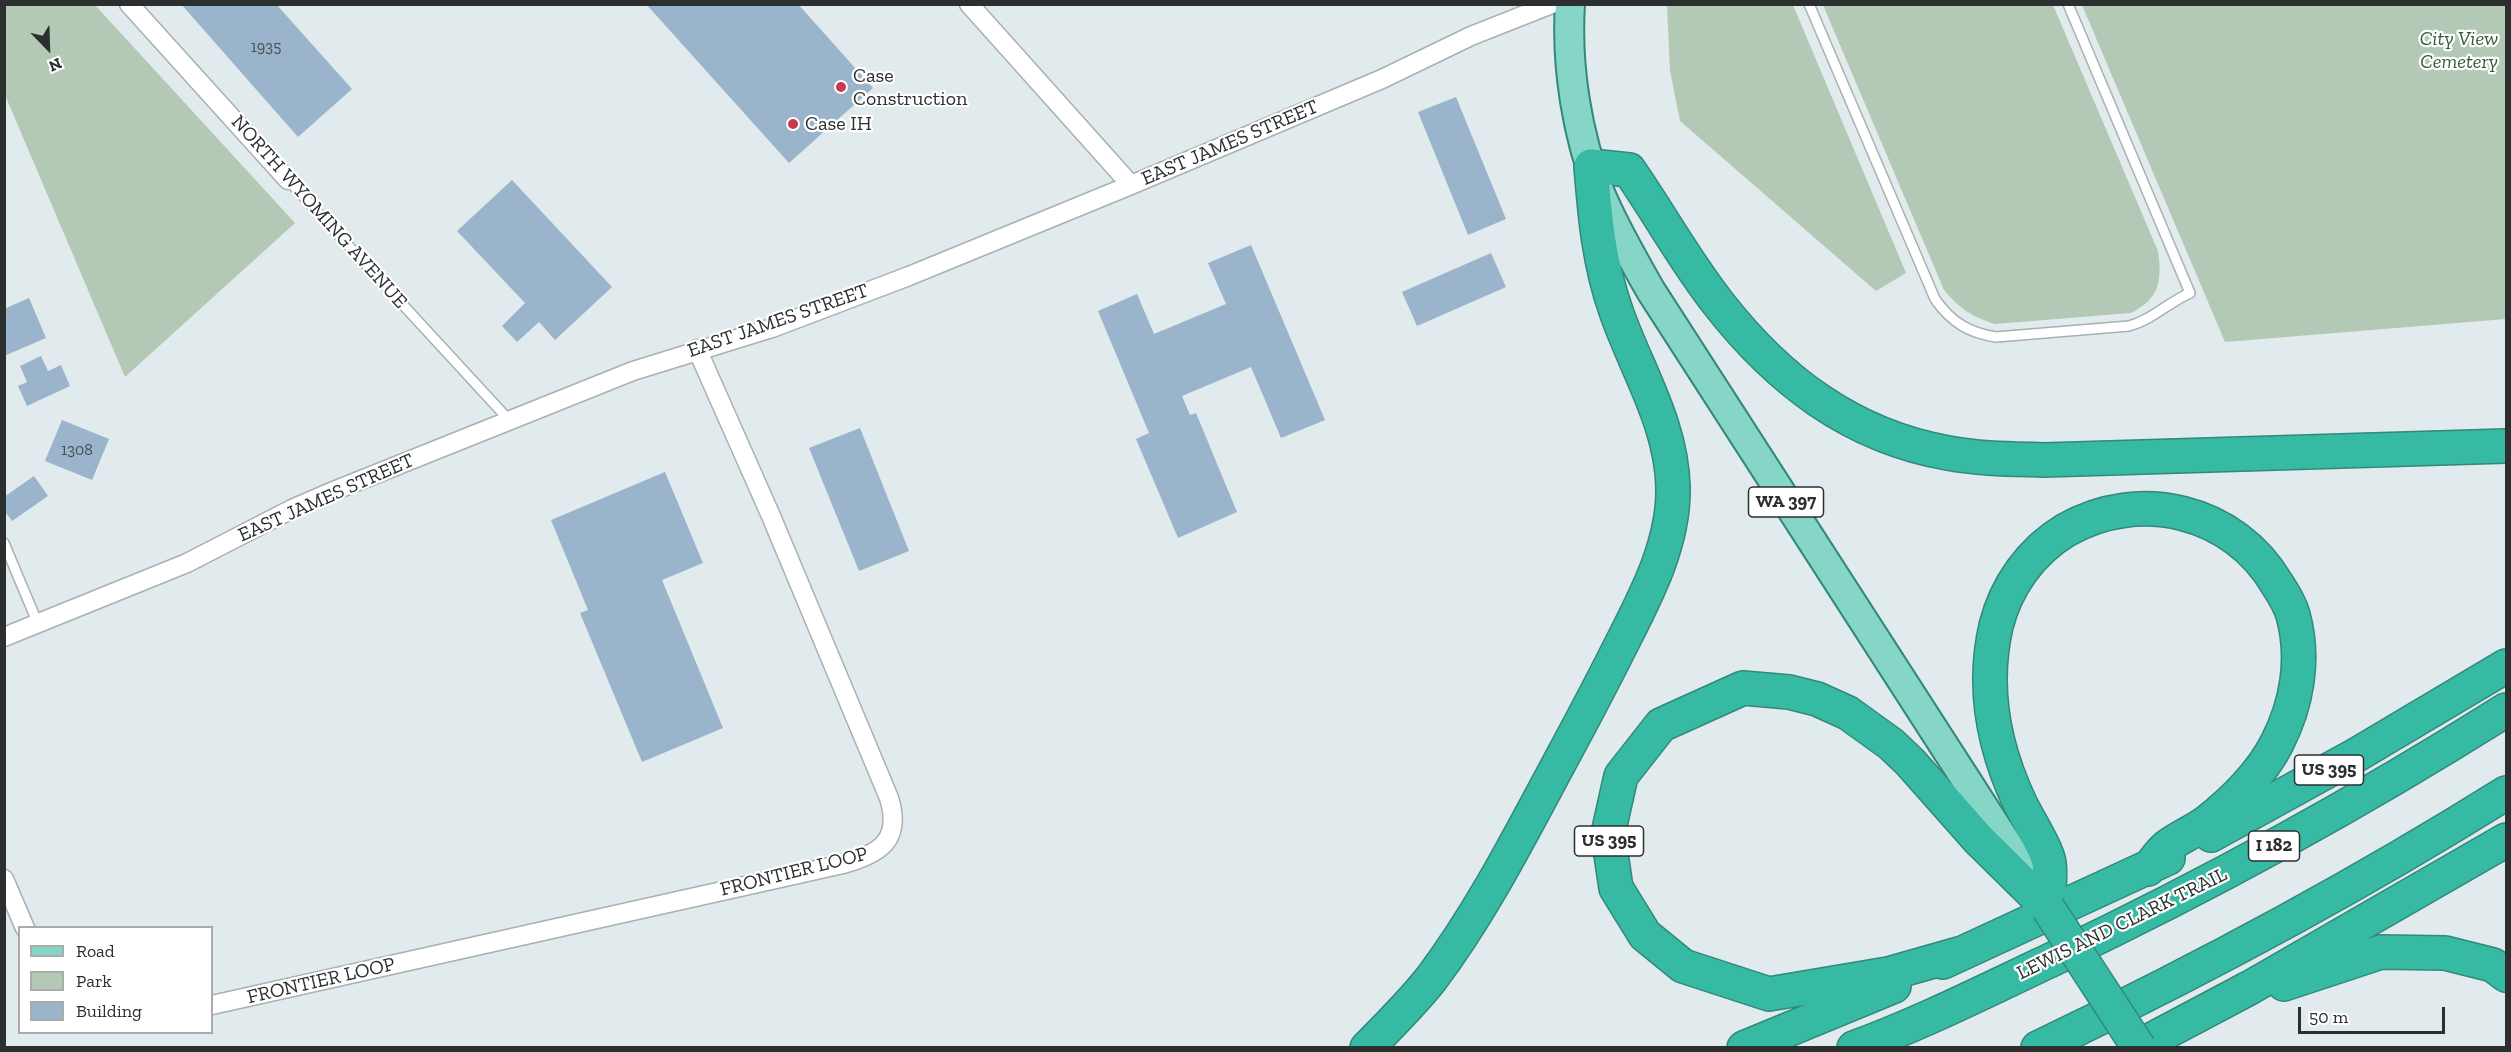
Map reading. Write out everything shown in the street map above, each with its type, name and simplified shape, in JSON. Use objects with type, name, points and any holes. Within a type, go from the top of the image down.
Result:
[{"type":"highway","points":[[1367,1047],[1430,979],[1461,936],[1530,817],[1641,606],[1662,555],[1671,519],[1673,487],[1656,406],[1617,314],[1604,273],[1597,236],[1591,166],[1629,170],[1718,303],[1768,359],[1797,386],[1868,429],[1904,443],[1949,453],[2044,460],[2506,446]]},
{"type":"highway","points":[[2048,908],[2049,861],[2013,788],[2000,752],[1991,698],[1990,675],[1997,625],[2018,576],[2034,555],[2055,537],[2098,515],[2122,509],[2146,507],[2195,516],[2235,537],[2255,554],[2272,574],[2293,614],[2300,664],[2297,689],[2277,744],[2261,768],[2207,822],[2167,847],[2148,869]]},
{"type":"highway","name":"US 395","points":[[2137,1047],[2048,908],[1988,835],[1891,744],[1848,713],[1817,699],[1789,692],[1743,688],[1661,725],[1621,776],[1608,834],[1616,888],[1645,935],[1683,966],[1769,994],[1888,974],[1962,953],[2148,869],[2358,754],[2506,666]]},
{"type":"highway","name":"LEWIS AND CLARK TRAIL","points":[[1854,1047],[1882,1038],[1967,1000],[2165,905],[2366,794],[2506,710]]},
{"type":"highway","points":[[2038,1047],[2302,914],[2378,872],[2506,793]]},
{"type":"highway","points":[[2137,1047],[2206,1012],[2506,840]]},
{"type":"highway","points":[[2206,1012],[2381,952],[2445,953],[2493,964],[2506,975]]},
{"type":"highway","points":[[1744,1047],[1887,990],[1962,953]]},
{"type":"main road","name":"WA 397","points":[[1570,4],[1573,79],[1591,166],[1617,231],[1651,291],[1988,835]]},
{"type":"street","name":"NORTH WYOMING AVENUE","points":[[129,4],[288,180]]},
{"type":"street","points":[[969,4],[1131,185]]},
{"type":"street","name":"EAST JAMES STREET","points":[[4,638],[187,563],[292,509],[336,490],[633,371],[697,349],[772,328],[822,309],[1131,185],[1382,79],[1471,36],[1552,4]]},
{"type":"street","name":"FRONTIER LOOP","points":[[213,1005],[843,864],[873,854],[883,847],[894,822],[889,798],[771,516],[697,349]]},
{"type":"street","points":[[4,879],[25,926]]},
{"type":"lane","points":[[1809,4],[1935,299],[1958,325],[1982,335],[1996,337],[2129,326],[2145,321],[2190,292],[2068,4]]},
{"type":"lane","name":"NORTH WYOMING AVENUE","points":[[288,180],[509,420]]},
{"type":"lane","points":[[4,543],[38,624]]},
{"type":"green space","points":[[4,5],[95,5],[295,223],[125,377],[5,95]]},
{"type":"green space","points":[[1667,5],[1793,5],[1906,273],[1876,291],[1680,121],[1670,71]]},
{"type":"green space","points":[[1823,5],[2053,5],[2158,251],[2159,280],[2157,288],[2148,301],[2131,313],[1995,324],[1973,315],[1955,302],[1944,290]]},
{"type":"green space","name":"City View Cemetery","points":[[2082,5],[2506,5],[2506,319],[2225,342]]},
{"type":"building","points":[[181,4],[276,4],[352,89],[298,137]]},
{"type":"building","points":[[646,4],[798,4],[873,88],[789,163]]},
{"type":"building","points":[[1456,97],[1506,219],[1468,235],[1418,112]]},
{"type":"building","points":[[512,180],[612,287],[555,340],[539,322],[517,342],[502,326],[525,303],[457,231]]},
{"type":"building","points":[[1251,245],[1325,420],[1281,438],[1251,367],[1182,396],[1190,415],[1196,413],[1237,512],[1178,538],[1136,439],[1149,433],[1098,311],[1137,294],[1154,334],[1226,304],[1208,263]]},
{"type":"building","points":[[1491,253],[1506,287],[1417,326],[1402,292]]},
{"type":"building","points":[[29,298],[46,338],[4,356],[4,309]]},
{"type":"building","points":[[41,356],[48,371],[61,365],[70,386],[27,406],[18,386],[27,382],[20,366]]},
{"type":"building","points":[[62,420],[109,439],[92,480],[45,461]]},
{"type":"building","points":[[860,428],[909,551],[859,571],[809,448]]},
{"type":"building","points":[[665,472],[703,563],[662,580],[723,728],[642,762],[580,613],[588,610],[551,520]]},
{"type":"building","points":[[34,476],[48,496],[12,521],[4,510],[4,497]]},
{"type":"place","name":"Case Construction","points":[[841,87]]},
{"type":"place","name":"Case IH","points":[[793,124]]}]
